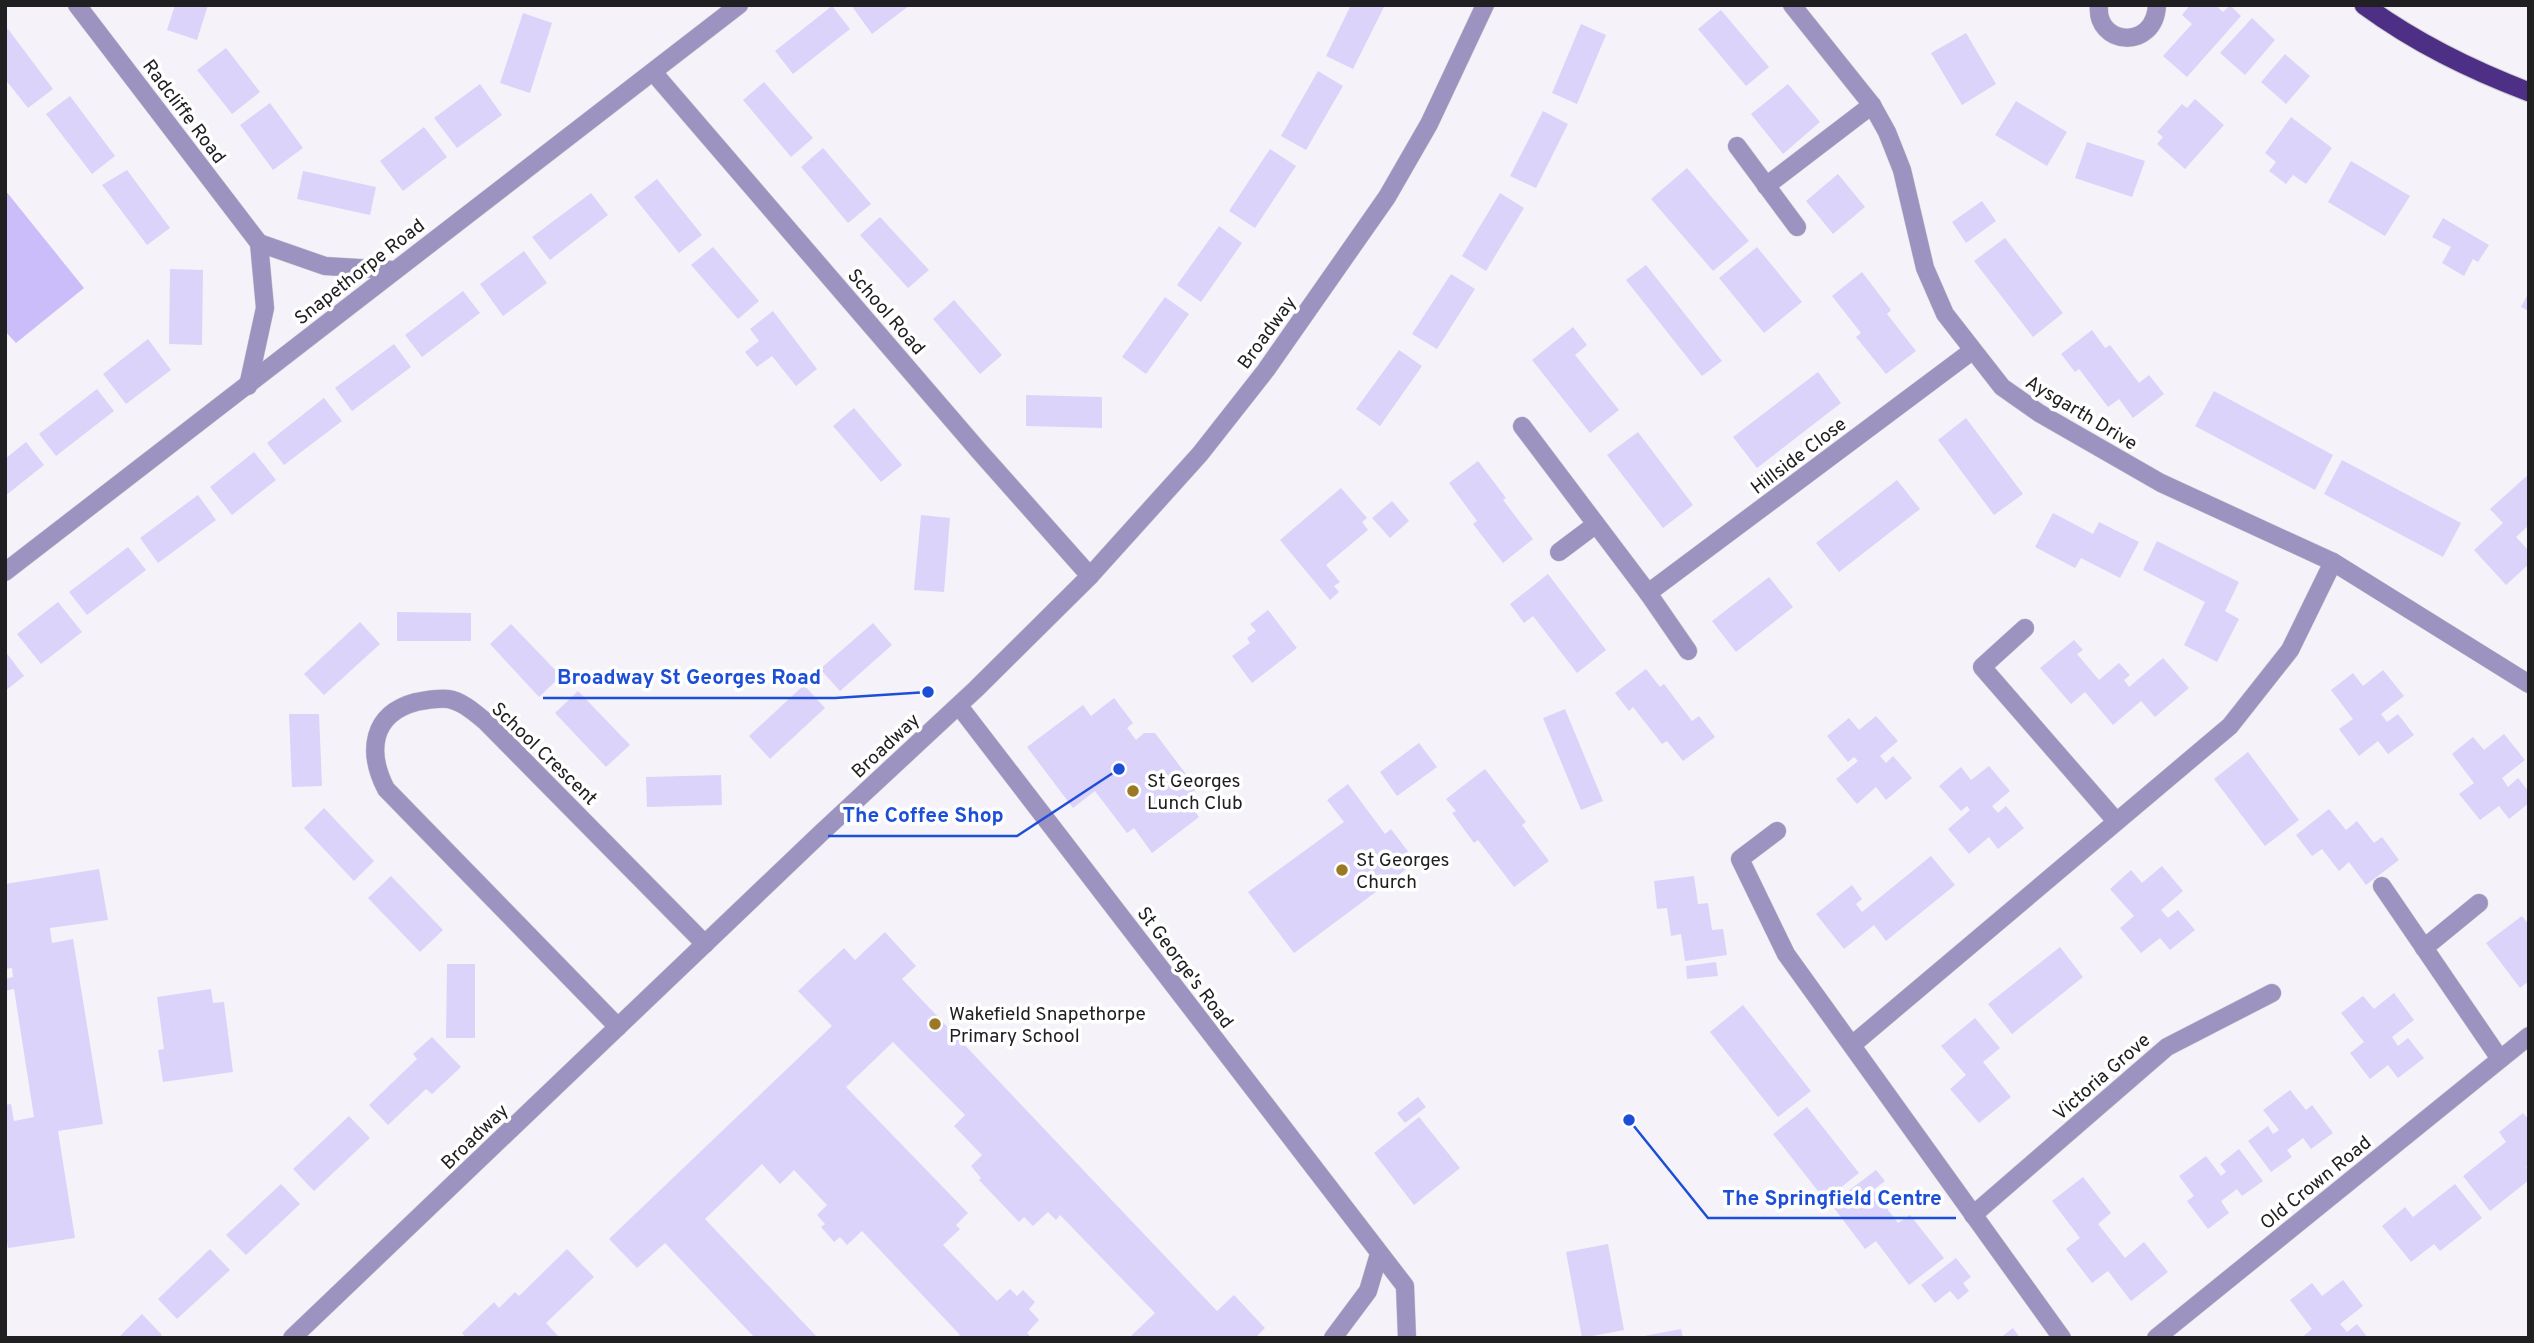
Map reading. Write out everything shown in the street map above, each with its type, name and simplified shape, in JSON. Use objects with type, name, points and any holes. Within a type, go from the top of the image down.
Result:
[{"type":"highway","points":[[2364,5],[2397,29],[2470,69],[2529,92]]},
{"type":"street","name":"Radcliffe Road","points":[[77,5],[259,243]]},
{"type":"street","name":"Snapethorpe Road","points":[[5,572],[739,5]]},
{"type":"street","name":"Broadway","points":[[292,1338],[958,706],[1090,576],[1200,454],[1266,370],[1387,197],[1429,124],[1485,5]]},
{"type":"street","name":"Aysgarth Drive","points":[[1792,5],[1872,105],[1887,132],[1902,170],[1925,268],[1945,314],[2001,387],[2039,413],[2161,483],[2333,562],[2525,675]]},
{"type":"street","points":[[2099,5],[2102,22],[2109,31],[2119,37],[2130,38],[2141,35],[2150,28],[2156,18],[2157,5]]},
{"type":"street","name":"School Road","points":[[653,72],[1090,576]]},
{"type":"street","points":[[1766,186],[1872,105]]},
{"type":"street","points":[[1737,146],[1797,227]]},
{"type":"street","points":[[248,386],[265,308],[259,243],[325,266],[393,270]]},
{"type":"street","name":"Hillside Close","points":[[1648,593],[1972,351]]},
{"type":"street","points":[[1522,426],[1648,593],[1688,651]]},
{"type":"street","points":[[1559,552],[1595,525]]},
{"type":"street","points":[[1852,1045],[2230,726],[2290,650],[2333,562]]},
{"type":"street","points":[[2025,628],[1982,667],[2116,821]]},
{"type":"street","name":"School Crescent","points":[[618,1027],[386,789],[377,771],[374,752],[378,729],[394,711],[429,699],[450,699],[468,708],[514,750],[705,944]]},
{"type":"street","name":"St George's Road","points":[[958,706],[1405,1286],[1407,1338]]},
{"type":"street","points":[[1777,831],[1740,859],[1786,954],[2062,1338]]},
{"type":"street","points":[[2382,886],[2500,1059]]},
{"type":"street","points":[[2424,948],[2479,903]]},
{"type":"street","name":"Victoria Grove","points":[[1973,1215],[2167,1046],[2272,993]]},
{"type":"street","name":"Old Crown Road","points":[[2155,1338],[2529,1036]]},
{"type":"street","points":[[1333,1338],[1368,1291],[1379,1254]]},
{"type":"shaded area","points":[[5,190],[84,288],[16,343],[5,331]]},
{"type":"building","points":[[175,5],[208,5],[197,40],[167,30]]},
{"type":"building","points":[[851,5],[910,5],[872,34]]},
{"type":"building","points":[[1351,5],[1385,5],[1353,69],[1326,56]]},
{"type":"building","points":[[2190,5],[2215,5],[2223,12],[2230,5],[2241,16],[2187,77],[2163,56],[2192,24],[2182,15]]},
{"type":"building","points":[[832,6],[850,29],[793,74],[775,51]]},
{"type":"building","points":[[1721,10],[1769,67],[1746,86],[1698,29]]},
{"type":"building","points":[[523,13],[552,23],[530,93],[500,83]]},
{"type":"building","points":[[2252,18],[2275,40],[2245,75],[2220,53]]},
{"type":"building","points":[[1581,24],[1606,35],[1577,104],[1552,93]]},
{"type":"building","points":[[8,29],[53,89],[28,108],[5,79],[5,31]]},
{"type":"building","points":[[1966,33],[1996,84],[1962,105],[1931,53]]},
{"type":"building","points":[[226,48],[260,92],[232,114],[197,70]]},
{"type":"building","points":[[2285,54],[2310,76],[2286,104],[2261,82]]},
{"type":"building","points":[[1318,71],[1343,86],[1306,150],[1281,136]]},
{"type":"building","points":[[764,82],[813,138],[791,157],[743,100]]},
{"type":"building","points":[[480,84],[502,115],[457,148],[434,118]]},
{"type":"building","points":[[1788,84],[1820,122],[1783,154],[1751,114]]},
{"type":"building","points":[[70,96],[115,156],[92,174],[46,114]]},
{"type":"building","points":[[2195,99],[2224,125],[2185,169],[2157,144],[2163,137],[2157,132],[2182,104],[2187,108]]},
{"type":"building","points":[[2016,101],[2067,132],[2047,166],[1995,135]]},
{"type":"building","points":[[270,103],[303,148],[273,170],[240,125]]},
{"type":"building","points":[[1543,111],[1568,124],[1536,188],[1510,176]]},
{"type":"building","points":[[2291,117],[2332,148],[2306,184],[2293,175],[2286,184],[2269,171],[2276,162],[2265,153]]},
{"type":"building","points":[[424,127],[447,157],[403,191],[380,161]]},
{"type":"building","points":[[2087,142],[2145,161],[2132,197],[2075,178]]},
{"type":"building","points":[[823,148],[871,204],[848,223],[801,167]]},
{"type":"building","points":[[1270,149],[1296,166],[1255,228],[1229,211]]},
{"type":"building","points":[[2351,161],[2410,196],[2385,236],[2328,202]]},
{"type":"building","points":[[1687,168],[1749,241],[1713,271],[1651,199]]},
{"type":"building","points":[[127,170],[170,228],[147,245],[102,185]]},
{"type":"building","points":[[303,171],[376,187],[370,215],[297,199]]},
{"type":"building","points":[[1838,174],[1865,207],[1833,234],[1806,201]]},
{"type":"building","points":[[657,179],[702,235],[679,253],[634,197]]},
{"type":"building","points":[[591,193],[608,215],[550,260],[532,237]]},
{"type":"building","points":[[1500,193],[1524,208],[1486,271],[1462,256]]},
{"type":"building","points":[[1982,201],[1996,221],[1966,243],[1952,222]]},
{"type":"building","points":[[880,217],[929,270],[908,288],[860,235]]},
{"type":"building","points":[[2443,218],[2489,245],[2478,262],[2473,259],[2464,276],[2442,263],[2451,247],[2432,237]]},
{"type":"building","points":[[1219,226],[1242,243],[1201,302],[1177,285]]},
{"type":"building","points":[[2005,238],[2063,313],[2033,337],[1974,261]]},
{"type":"building","points":[[713,247],[759,301],[738,319],[691,265]]},
{"type":"building","points":[[1757,247],[1802,302],[1764,333],[1719,278]]},
{"type":"building","points":[[524,251],[547,283],[503,316],[480,284]]},
{"type":"building","points":[[1646,265],[1722,361],[1702,376],[1626,280]]},
{"type":"building","points":[[170,269],[203,270],[202,345],[169,344]]},
{"type":"building","points":[[1862,272],[1891,310],[1887,314],[1916,351],[1886,374],[1856,337],[1861,333],[1832,296]]},
{"type":"building","points":[[1451,274],[1475,289],[1437,349],[1412,334]]},
{"type":"building","points":[[463,291],[480,313],[422,357],[405,335]]},
{"type":"building","points":[[2529,292],[2529,311],[2521,307]]},
{"type":"building","points":[[1165,297],[1189,314],[1146,374],[1122,357]]},
{"type":"building","points":[[954,300],[1002,355],[980,374],[933,319]]},
{"type":"building","points":[[773,311],[817,369],[796,386],[772,356],[757,367],[745,352],[759,341],[750,329]]},
{"type":"building","points":[[1573,327],[1587,345],[1575,355],[1619,410],[1590,433],[1532,360]]},
{"type":"building","points":[[2092,330],[2105,348],[2110,345],[2139,383],[2149,375],[2164,394],[2133,418],[2119,399],[2108,407],[2079,369],[2075,372],[2061,354]]},
{"type":"building","points":[[148,339],[171,370],[126,404],[103,374]]},
{"type":"building","points":[[394,344],[411,367],[352,411],[335,388]]},
{"type":"building","points":[[1399,350],[1422,366],[1380,426],[1356,409]]},
{"type":"building","points":[[1818,372],[1841,403],[1757,468],[1733,437]]},
{"type":"building","points":[[97,389],[114,411],[56,456],[39,434]]},
{"type":"building","points":[[2214,391],[2333,455],[2315,490],[2195,426]]},
{"type":"building","points":[[1026,395],[1102,397],[1102,428],[1026,426]]},
{"type":"building","points":[[324,398],[342,421],[284,465],[267,443]]},
{"type":"building","points":[[854,408],[902,465],[881,482],[833,426]]},
{"type":"building","points":[[1966,418],[2023,494],[1994,515],[1938,440]]},
{"type":"building","points":[[1638,432],[1693,505],[1663,528],[1607,455]]},
{"type":"building","points":[[26,442],[44,465],[5,496],[5,459]]},
{"type":"building","points":[[254,452],[276,480],[232,515],[210,487]]},
{"type":"building","points":[[2342,460],[2461,523],[2443,557],[2324,494]]},
{"type":"building","points":[[1478,461],[1533,539],[1503,563],[1473,524],[1477,521],[1449,483]]},
{"type":"building","points":[[2529,474],[2529,525],[2516,537],[2529,551],[2529,564],[2506,585],[2474,550],[2503,523],[2490,509]]},
{"type":"building","points":[[1897,480],[1920,509],[1839,572],[1816,543]]},
{"type":"building","points":[[1341,488],[1367,518],[1362,522],[1368,530],[1326,565],[1340,582],[1334,586],[1339,592],[1330,600],[1280,540]]},
{"type":"building","points":[[198,495],[216,520],[158,563],[140,538]]},
{"type":"building","points":[[1392,501],[1409,521],[1390,538],[1372,518]]},
{"type":"building","points":[[2053,513],[2093,534],[2099,522],[2139,542],[2120,578],[2081,558],[2075,568],[2035,547]]},
{"type":"building","points":[[921,515],[950,518],[944,592],[914,590]]},
{"type":"building","points":[[2157,541],[2239,582],[2225,611],[2239,619],[2217,662],[2184,645],[2205,602],[2143,570]]},
{"type":"building","points":[[128,547],[146,570],[87,615],[69,592]]},
{"type":"building","points":[[1548,574],[1606,650],[1577,673],[1533,616],[1524,623],[1510,604]]},
{"type":"building","points":[[1769,577],[1793,607],[1736,652],[1712,621]]},
{"type":"building","points":[[58,602],[82,632],[41,664],[17,634]]},
{"type":"building","points":[[1268,610],[1297,648],[1252,683],[1232,656],[1250,643],[1247,638],[1256,631],[1250,624]]},
{"type":"building","points":[[397,612],[471,613],[471,641],[397,641]]},
{"type":"building","points":[[360,622],[380,644],[324,695],[304,674]]},
{"type":"building","points":[[873,623],[892,645],[840,691],[820,669]]},
{"type":"building","points":[[511,624],[561,676],[539,697],[490,644]]},
{"type":"building","points":[[2074,640],[2083,650],[2077,654],[2099,680],[2119,663],[2130,675],[2124,680],[2129,687],[2163,658],[2189,688],[2155,717],[2141,701],[2113,725],[2085,692],[2071,704],[2040,668]]},
{"type":"building","points":[[5,651],[24,676],[5,691]]},
{"type":"building","points":[[1646,669],[1660,687],[1664,684],[1692,721],[1699,716],[1715,737],[1683,761],[1667,741],[1662,744],[1633,707],[1629,711],[1615,693]]},
{"type":"building","points":[[2383,670],[2404,696],[2381,714],[2387,722],[2398,714],[2414,735],[2388,754],[2378,741],[2359,756],[2339,729],[2353,719],[2331,690],[2353,673],[2363,686]]},
{"type":"building","points":[[804,685],[825,708],[770,759],[749,736]]},
{"type":"building","points":[[578,691],[630,745],[606,767],[555,713]]},
{"type":"building","points":[[1114,698],[1133,723],[1127,728],[1136,740],[1144,733],[1155,733],[1197,789],[1185,798],[1199,817],[1152,853],[1134,828],[1127,833],[1095,791],[1073,808],[1027,747],[1083,705],[1091,716]]},
{"type":"building","points":[[1565,709],[1603,801],[1581,810],[1543,718]]},
{"type":"building","points":[[289,714],[319,714],[322,786],[292,787]]},
{"type":"building","points":[[1876,716],[1898,741],[1880,756],[1886,763],[1893,756],[1912,778],[1886,800],[1876,787],[1857,804],[1836,779],[1858,761],[1854,757],[1848,762],[1827,736],[1849,718],[1859,730]]},
{"type":"building","points":[[2504,734],[2525,760],[2502,778],[2508,787],[2518,778],[2529,792],[2529,803],[2509,819],[2499,806],[2480,820],[2459,794],[2474,783],[2452,754],[2473,737],[2484,750]]},
{"type":"building","points":[[1419,743],[1437,767],[1397,796],[1380,772]]},
{"type":"building","points":[[2248,752],[2299,820],[2265,846],[2214,779]]},
{"type":"building","points":[[1989,766],[2010,791],[1992,806],[1998,813],[2006,806],[2024,828],[1998,849],[1989,837],[1969,854],[1948,829],[1970,810],[1967,806],[1961,811],[1939,786],[1961,767],[1971,780]]},
{"type":"building","points":[[1485,769],[1526,822],[1522,825],[1549,861],[1514,887],[1478,840],[1474,843],[1452,813],[1456,811],[1446,799]]},
{"type":"building","points":[[721,775],[722,805],[647,807],[646,777]]},
{"type":"building","name":"St Georges Church","points":[[1348,784],[1385,834],[1391,829],[1416,862],[1294,953],[1248,892],[1344,822],[1327,800]]},
{"type":"building","points":[[324,808],[374,861],[354,881],[304,828]]},
{"type":"building","points":[[2329,809],[2346,830],[2357,821],[2374,843],[2382,837],[2399,860],[2366,885],[2349,862],[2339,871],[2322,849],[2312,856],[2296,835]]},
{"type":"building","points":[[1931,856],[1955,885],[1886,941],[1874,925],[1844,949],[1816,914],[1852,885],[1862,899],[1856,904],[1862,912]]},
{"type":"building","points":[[2162,866],[2183,891],[2161,910],[2168,918],[2178,910],[2195,930],[2170,950],[2160,938],[2141,953],[2120,928],[2134,916],[2110,889],[2131,870],[2142,883]]},
{"type":"building","points":[[99,869],[108,920],[50,928],[52,943],[73,939],[103,1124],[58,1131],[75,1238],[8,1248],[5,1231],[5,1105],[11,1104],[14,1121],[34,1117],[14,989],[5,991],[5,979],[13,977],[12,968],[5,969],[5,884]]},
{"type":"building","points":[[391,876],[443,930],[420,952],[368,898]]},
{"type":"building","points":[[1694,876],[1698,904],[1708,903],[1712,930],[1723,929],[1727,955],[1685,961],[1681,934],[1671,936],[1667,908],[1657,909],[1654,881]]},
{"type":"building","points":[[2522,916],[2529,925],[2529,981],[2520,988],[2486,943]]},
{"type":"building","points":[[885,932],[916,966],[902,979],[1217,1311],[1234,1295],[1265,1328],[1255,1338],[1129,1338],[1155,1313],[1060,1215],[1056,1220],[1048,1212],[1033,1226],[1024,1217],[1019,1222],[979,1180],[981,1178],[971,1166],[982,1155],[954,1126],[965,1115],[893,1042],[846,1087],[968,1213],[956,1225],[960,1229],[943,1245],[997,1301],[1010,1289],[1017,1296],[1023,1290],[1035,1302],[1029,1309],[1039,1320],[1027,1333],[1032,1338],[957,1338],[960,1335],[862,1231],[847,1245],[840,1237],[834,1242],[821,1227],[825,1224],[817,1215],[827,1205],[794,1170],[780,1184],[762,1164],[705,1219],[818,1338],[755,1338],[665,1243],[637,1268],[609,1239],[832,1026],[798,991],[844,948],[855,960]]},
{"type":"building","points":[[2060,947],[2083,977],[2012,1034],[1988,1004]]},
{"type":"building","points":[[1716,962],[1718,976],[1687,979],[1686,966]]},
{"type":"building","points":[[447,964],[475,964],[475,1038],[446,1038]]},
{"type":"building","points":[[211,989],[213,1003],[224,1002],[233,1072],[163,1082],[158,1050],[164,1049],[157,997]]},
{"type":"building","points":[[2394,993],[2414,1020],[2392,1037],[2398,1046],[2408,1038],[2424,1058],[2398,1078],[2388,1065],[2370,1079],[2350,1053],[2364,1042],[2341,1013],[2363,996],[2374,1009]]},
{"type":"building","points":[[1743,1005],[1811,1091],[1778,1117],[1710,1032]]},
{"type":"building","points":[[1975,1018],[2000,1048],[1983,1062],[2011,1097],[1979,1123],[1950,1089],[1966,1075],[1941,1046]]},
{"type":"building","points":[[432,1037],[461,1067],[432,1094],[426,1089],[388,1125],[369,1105],[417,1059],[413,1054]]},
{"type":"building","points":[[2290,1090],[2306,1110],[2312,1105],[2333,1133],[2311,1149],[2303,1138],[2287,1150],[2292,1157],[2271,1172],[2248,1141],[2268,1126],[2273,1134],[2279,1130],[2263,1110]]},
{"type":"building","points":[[1418,1097],[1426,1107],[1405,1123],[1397,1113]]},
{"type":"building","points":[[1807,1107],[1859,1173],[1825,1200],[1773,1134]]},
{"type":"building","points":[[2523,1113],[2529,1120],[2529,1165],[2526,1167],[2529,1180],[2490,1211],[2463,1176],[2506,1142],[2499,1132]]},
{"type":"building","points":[[349,1116],[370,1138],[314,1191],[293,1169]]},
{"type":"building","points":[[1419,1117],[1460,1168],[1414,1205],[1374,1153]]},
{"type":"building","points":[[2239,1149],[2263,1181],[2242,1196],[2237,1189],[2221,1201],[2229,1213],[2208,1229],[2187,1201],[2194,1196],[2179,1176],[2206,1156],[2221,1176],[2226,1172],[2220,1164]]},
{"type":"building","points":[[1876,1170],[1885,1181],[1873,1190],[1898,1223],[1910,1215],[1944,1258],[1909,1285],[1876,1241],[1865,1249],[1831,1204]]},
{"type":"building","points":[[2083,1177],[2111,1213],[2098,1224],[2125,1258],[2144,1242],[2168,1272],[2131,1301],[2108,1271],[2092,1283],[2066,1249],[2080,1238],[2052,1201]]},
{"type":"building","points":[[281,1184],[300,1204],[246,1255],[226,1235]]},
{"type":"building","points":[[2455,1184],[2482,1218],[2440,1251],[2434,1244],[2411,1262],[2382,1226],[2405,1207],[2413,1217]]},
{"type":"building","points":[[1608,1244],[1624,1330],[1582,1338],[1566,1252]]},
{"type":"building","points":[[210,1249],[230,1270],[177,1319],[158,1299]]},
{"type":"building","points":[[567,1249],[594,1277],[546,1323],[560,1338],[466,1338],[462,1333],[494,1302],[499,1308],[515,1292],[519,1296]]},
{"type":"building","points":[[1956,1258],[1971,1277],[1963,1283],[1969,1291],[1958,1300],[1950,1291],[1935,1303],[1921,1285]]},
{"type":"building","points":[[2343,1280],[2363,1306],[2340,1324],[2347,1332],[2357,1324],[2368,1338],[2301,1338],[2312,1329],[2290,1300],[2312,1283],[2322,1296]]},
{"type":"building","points":[[142,1314],[162,1335],[159,1338],[118,1338]]},
{"type":"building","points":[[2013,1328],[2020,1338],[2000,1338]]},
{"type":"building","points":[[1681,1329],[1683,1338],[1644,1338],[1644,1336]]},
{"type":"place","name":"Broadway St Georges Road","points":[[928,692]]},
{"type":"place","name":"The Coffee Shop","points":[[1119,769]]},
{"type":"place","name":"St Georges Lunch Club","points":[[1133,791]]},
{"type":"place","name":"St Georges Church","points":[[1342,870]]},
{"type":"place","name":"Wakefield Snapethorpe Primary School","points":[[935,1024]]},
{"type":"place","name":"The Springfield Centre","points":[[1629,1120]]}]
